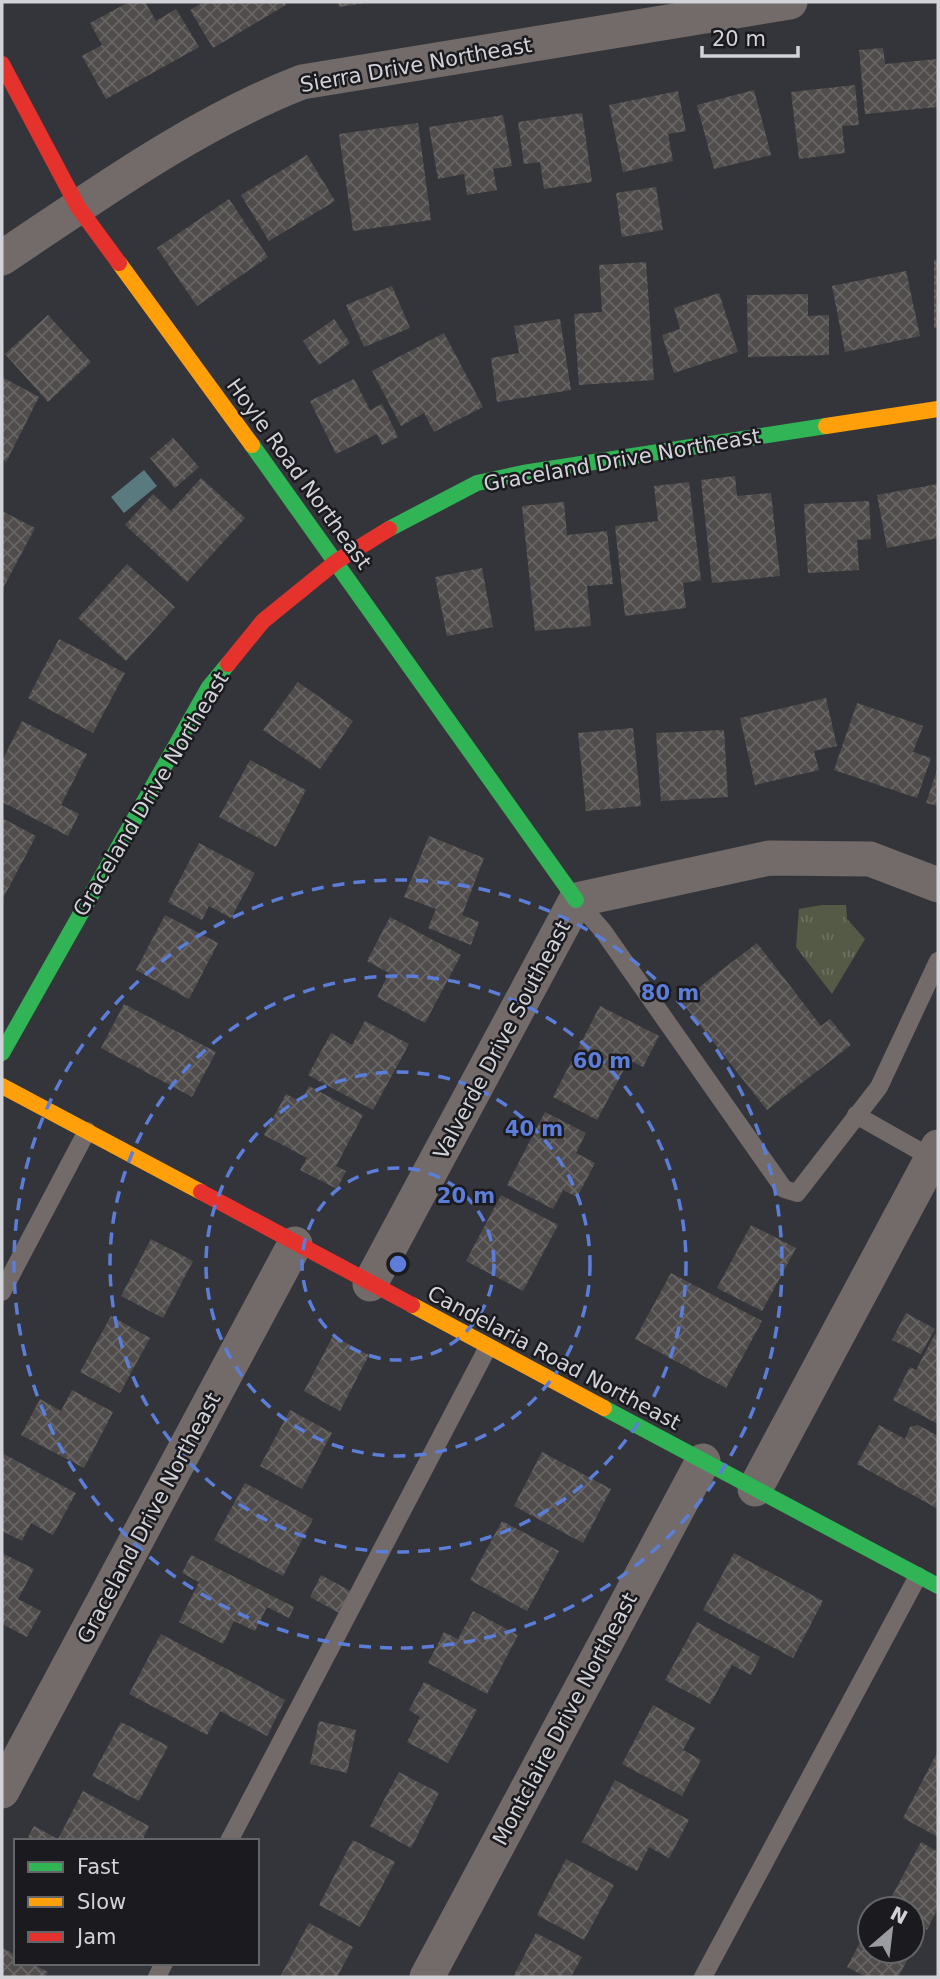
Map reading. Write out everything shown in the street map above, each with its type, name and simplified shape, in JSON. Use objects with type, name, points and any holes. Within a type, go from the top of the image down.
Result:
[{"type":"street","name":"Sierra Drive Northeast","points":[[2,258],[78,207],[251,102],[302,82],[790,2]]},
{"type":"street","name":"Hoyle Road Northeast","points":[[2,64],[78,207],[337,561],[576,900]]},
{"type":"street","name":"Graceland Drive Northeast","points":[[2,1053],[209,687],[263,621],[337,561],[415,513],[477,483],[523,472],[938,409]]},
{"type":"street","name":"Valverde Drive Southeast","points":[[370,1284],[576,900],[769,858],[870,859],[938,885]]},
{"type":"street","name":"Candelaria Road Northeast","points":[[2,1086],[938,1586]]},
{"type":"street","points":[[755,1489],[935,1152]]},
{"type":"street","name":"Graceland Drive Northeast","points":[[2,1791],[295,1244]]},
{"type":"street","name":"Montclaire Drive Northeast","points":[[427,1977],[703,1461]]},
{"type":"lane","points":[[576,900],[603,932],[784,1189],[797,1193],[879,1087],[938,961]]},
{"type":"lane","points":[[856,1115],[935,1152]]},
{"type":"lane","points":[[2,1292],[87,1131]]},
{"type":"lane","points":[[230,1839],[488,1347]]},
{"type":"lane","points":[[703,1977],[918,1576]]},
{"type":"green space","points":[[846,905],[847,919],[865,939],[832,994],[796,947],[799,909]]},
{"type":"water","points":[[144,470],[157,486],[124,513],[111,497]]},
{"type":"building","points":[[129,2],[145,2],[156,21],[176,9],[199,47],[106,99],[82,56],[102,45],[90,23]]},
{"type":"building","points":[[204,2],[284,2],[286,5],[213,48],[190,10]]},
{"type":"building","points":[[338,2],[365,2],[365,3],[339,7]]},
{"type":"building","points":[[883,48],[885,64],[938,59],[938,107],[865,114],[859,50]]},
{"type":"building","points":[[855,85],[859,125],[842,126],[845,153],[799,159],[791,92]]},
{"type":"building","points":[[754,90],[771,155],[714,169],[697,105]]},
{"type":"building","points":[[678,91],[686,131],[668,134],[673,161],[623,172],[609,105]]},
{"type":"building","points":[[582,113],[592,182],[544,189],[540,162],[524,164],[518,122]]},
{"type":"building","points":[[503,115],[512,166],[493,169],[497,190],[467,195],[464,174],[438,179],[429,127]]},
{"type":"building","points":[[418,123],[431,220],[353,231],[339,134]]},
{"type":"building","points":[[307,155],[335,201],[269,241],[241,195]]},
{"type":"building","points":[[656,187],[663,230],[622,237],[616,193]]},
{"type":"building","points":[[229,199],[268,257],[197,306],[157,248]]},
{"type":"building","points":[[934,260],[938,260],[938,328],[934,328]]},
{"type":"building","points":[[646,262],[654,380],[579,385],[574,314],[602,312],[599,265]]},
{"type":"building","points":[[906,271],[920,336],[845,352],[832,286]]},
{"type":"building","points":[[392,286],[410,328],[364,347],[346,305]]},
{"type":"building","points":[[719,293],[738,352],[674,373],[662,335],[680,329],[674,308]]},
{"type":"building","points":[[808,294],[808,316],[829,315],[829,355],[748,357],[747,295]]},
{"type":"building","points":[[48,315],[91,362],[48,402],[5,354]]},
{"type":"building","points":[[334,319],[350,343],[319,365],[303,341]]},
{"type":"building","points":[[560,319],[571,390],[497,402],[491,358],[519,353],[514,326]]},
{"type":"building","points":[[444,333],[483,407],[434,432],[424,413],[401,426],[372,371]]},
{"type":"building","points":[[2,377],[39,397],[6,462],[2,459]]},
{"type":"building","points":[[354,379],[370,410],[382,404],[398,437],[382,445],[377,434],[336,454],[310,401]]},
{"type":"building","points":[[173,438],[199,467],[175,488],[150,458]]},
{"type":"building","points":[[735,476],[737,496],[771,493],[780,576],[712,583],[701,480]]},
{"type":"building","points":[[201,478],[245,518],[187,582],[125,525],[153,494],[171,511]]},
{"type":"building","points":[[689,482],[701,580],[683,583],[686,608],[625,616],[615,526],[658,521],[654,486]]},
{"type":"building","points":[[938,484],[938,538],[887,548],[877,495]]},
{"type":"building","points":[[869,501],[871,539],[857,540],[859,570],[808,573],[804,504]]},
{"type":"building","points":[[564,502],[567,535],[607,531],[613,584],[587,586],[591,626],[535,631],[522,506]]},
{"type":"building","points":[[2,511],[35,528],[2,590]]},
{"type":"building","points":[[127,564],[175,607],[126,661],[78,618]]},
{"type":"building","points":[[482,568],[493,627],[447,636],[435,577]]},
{"type":"building","points":[[59,639],[125,673],[93,733],[28,698]]},
{"type":"building","points":[[298,682],[353,721],[320,769],[263,730]]},
{"type":"building","points":[[826,698],[837,746],[814,751],[819,770],[755,785],[740,718]]},
{"type":"building","points":[[857,703],[923,726],[913,752],[931,758],[917,798],[834,770]]},
{"type":"building","points":[[22,721],[87,754],[61,805],[79,814],[68,836],[2,802],[2,761]]},
{"type":"building","points":[[633,728],[641,806],[586,811],[578,733]]},
{"type":"building","points":[[724,730],[728,797],[661,801],[656,733]]},
{"type":"building","points":[[250,760],[306,790],[276,847],[219,817]]},
{"type":"building","points":[[938,767],[938,806],[926,803]]},
{"type":"building","points":[[2,818],[36,836],[2,900]]},
{"type":"building","points":[[429,836],[484,858],[462,915],[479,922],[471,945],[428,928],[436,909],[404,897]]},
{"type":"building","points":[[199,843],[255,873],[231,918],[209,906],[202,920],[168,902]]},
{"type":"building","points":[[165,915],[218,943],[189,999],[136,970]]},
{"type":"building","points":[[390,917],[461,955],[425,1023],[377,997],[389,973],[367,961]]},
{"type":"building","points":[[757,943],[821,1026],[830,1019],[851,1045],[767,1110],[681,1001]]},
{"type":"building","points":[[124,1004],[216,1052],[192,1097],[101,1048]]},
{"type":"building","points":[[600,1006],[659,1036],[643,1067],[629,1060],[597,1120],[553,1097]]},
{"type":"building","points":[[365,1021],[409,1044],[373,1110],[308,1075],[331,1033],[352,1045]]},
{"type":"building","points":[[309,1086],[363,1115],[336,1166],[346,1171],[337,1189],[300,1170],[307,1158],[264,1135],[286,1094],[301,1102]]},
{"type":"building","points":[[545,1112],[586,1133],[576,1153],[595,1163],[577,1197],[563,1190],[553,1209],[507,1185]]},
{"type":"building","points":[[501,1195],[558,1225],[523,1291],[466,1261]]},
{"type":"building","points":[[751,1225],[796,1248],[762,1311],[717,1288]]},
{"type":"building","points":[[151,1239],[193,1261],[163,1318],[121,1296]]},
{"type":"building","points":[[671,1273],[762,1321],[726,1388],[635,1339]]},
{"type":"building","points":[[906,1313],[935,1329],[921,1354],[892,1340]]},
{"type":"building","points":[[111,1316],[150,1338],[120,1393],[80,1372]]},
{"type":"building","points":[[935,1334],[938,1336],[938,1424],[893,1400],[910,1367],[916,1370]]},
{"type":"building","points":[[333,1336],[369,1355],[340,1411],[304,1391]]},
{"type":"building","points":[[72,1390],[113,1412],[84,1468],[21,1435],[40,1399],[61,1411]]},
{"type":"building","points":[[290,1410],[332,1433],[302,1489],[260,1466]]},
{"type":"building","points":[[879,1425],[905,1439],[910,1427],[918,1425],[938,1436],[938,1509],[857,1464]]},
{"type":"building","points":[[542,1452],[611,1489],[583,1543],[514,1506]]},
{"type":"building","points":[[2,1453],[76,1493],[53,1535],[31,1523],[22,1541],[2,1531]]},
{"type":"building","points":[[245,1483],[313,1519],[283,1576],[214,1540]]},
{"type":"building","points":[[502,1521],[559,1551],[527,1611],[470,1580]]},
{"type":"building","points":[[2,1553],[34,1569],[18,1599],[41,1611],[27,1637],[2,1624]]},
{"type":"building","points":[[734,1553],[823,1601],[793,1658],[703,1610]]},
{"type":"building","points":[[191,1555],[294,1607],[289,1618],[267,1607],[255,1631],[234,1621],[223,1644],[179,1622],[199,1582],[182,1573]]},
{"type":"building","points":[[321,1575],[352,1592],[341,1614],[310,1597]]},
{"type":"building","points":[[473,1611],[518,1635],[487,1694],[428,1663],[444,1632],[458,1639]]},
{"type":"building","points":[[697,1622],[760,1657],[751,1675],[732,1665],[710,1704],[665,1680]]},
{"type":"building","points":[[161,1634],[285,1700],[267,1736],[220,1711],[207,1735],[129,1694]]},
{"type":"building","points":[[424,1682],[477,1710],[448,1763],[407,1742],[420,1717],[409,1710]]},
{"type":"building","points":[[653,1705],[695,1728],[683,1750],[701,1760],[682,1796],[622,1764]]},
{"type":"building","points":[[319,1721],[356,1730],[347,1773],[310,1764]]},
{"type":"building","points":[[121,1722],[168,1746],[139,1801],[92,1776]]},
{"type":"building","points":[[938,1751],[938,1837],[903,1818]]},
{"type":"building","points":[[399,1772],[439,1793],[411,1848],[370,1826]]},
{"type":"building","points":[[615,1780],[689,1820],[669,1858],[649,1847],[637,1871],[582,1842]]},
{"type":"building","points":[[83,1791],[149,1826],[143,1839],[58,1839]]},
{"type":"building","points":[[34,1826],[58,1839],[27,1839]]},
{"type":"building","points":[[353,1840],[395,1862],[360,1927],[319,1905]]},
{"type":"building","points":[[921,1842],[938,1852],[938,1908],[927,1930],[926,1895],[893,1895]]},
{"type":"building","points":[[566,1859],[614,1885],[584,1940],[537,1915]]},
{"type":"building","points":[[309,1923],[353,1947],[337,1977],[280,1977]]},
{"type":"building","points":[[536,1933],[582,1957],[571,1977],[513,1977]]},
{"type":"building","points":[[2,1948],[14,1954],[14,1965],[35,1965],[48,1972],[45,1977],[2,1977]]},
{"type":"building","points":[[856,1950],[856,1965],[904,1965],[898,1977],[866,1977],[847,1967]]},
{"type":"traffic: fast","points":[[389,529],[477,483],[523,473],[826,426]]},
{"type":"traffic: fast","points":[[252,445],[576,900]]},
{"type":"traffic: fast","points":[[2,1053],[209,687],[228,664]]},
{"type":"traffic: fast","points":[[604,1408],[938,1586]]},
{"type":"traffic: slow","points":[[119,263],[252,445]]},
{"type":"traffic: slow","points":[[826,426],[938,409]]},
{"type":"traffic: slow","points":[[2,1086],[201,1192]]},
{"type":"traffic: slow","points":[[412,1305],[604,1408]]},
{"type":"traffic: jam","points":[[2,64],[78,207],[119,263]]},
{"type":"traffic: jam","points":[[228,664],[263,621],[337,561],[389,529]]},
{"type":"traffic: jam","points":[[201,1192],[412,1305]]}]
